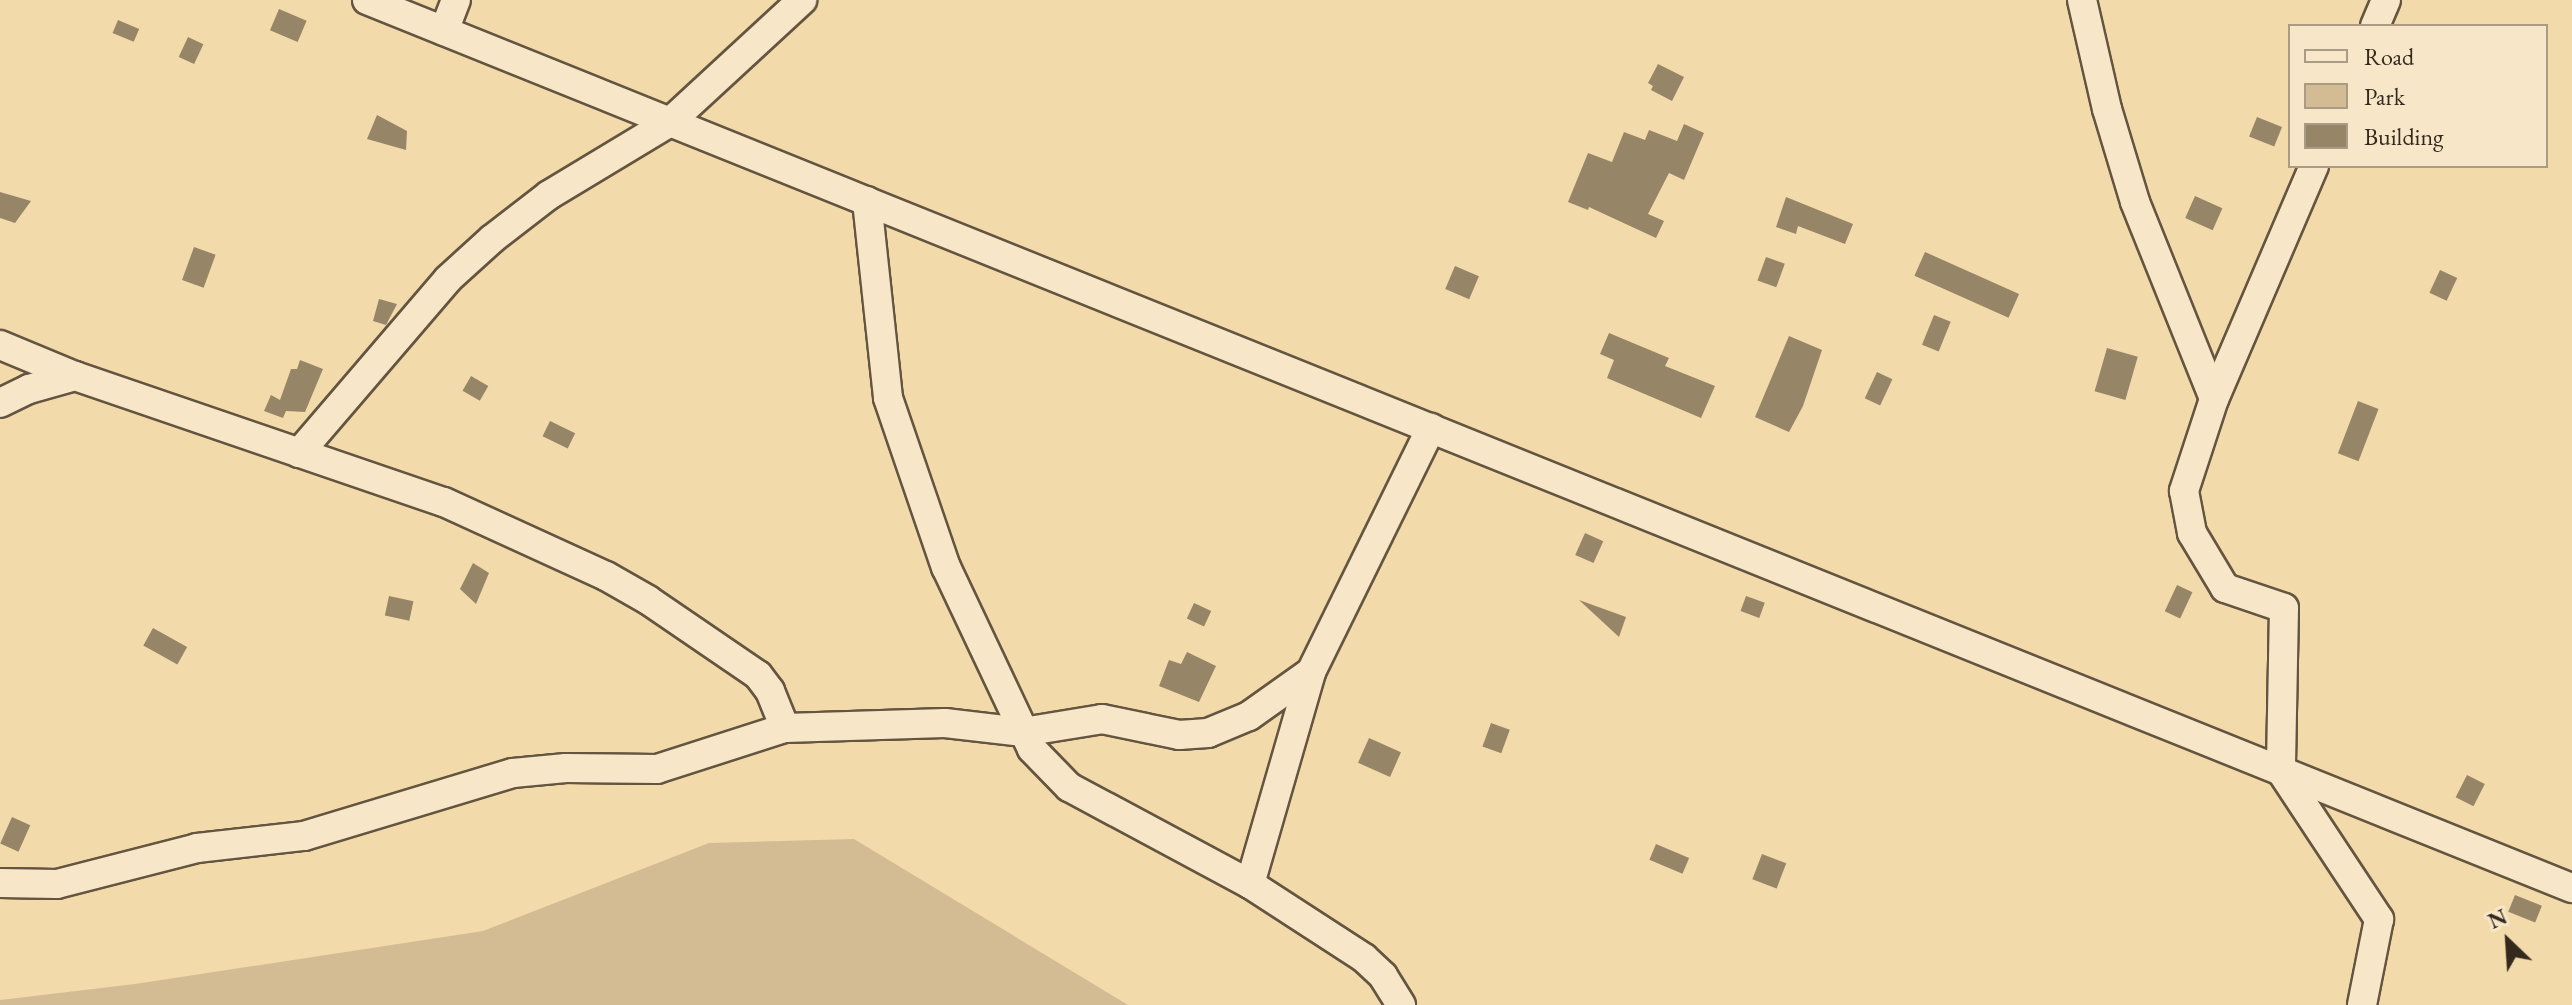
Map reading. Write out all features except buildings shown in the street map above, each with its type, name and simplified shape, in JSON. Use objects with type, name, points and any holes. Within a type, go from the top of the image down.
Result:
[{"type":"street","points":[[367,0],[2572,888]]},
{"type":"street","points":[[444,31],[456,0]]},
{"type":"street","points":[[299,453],[448,279],[492,239],[549,195],[670,122],[802,0]]},
{"type":"street","points":[[2082,0],[2107,109],[2135,202],[2214,399]]},
{"type":"street","points":[[2376,24],[2386,0]]},
{"type":"street","points":[[2313,168],[2214,399],[2184,491],[2192,533],[2225,588],[2284,608],[2281,771],[2379,919],[2362,1005]]},
{"type":"street","points":[[867,201],[888,398],[946,567],[1023,732],[1043,764],[1069,787],[1250,884],[1364,958],[1383,976],[1401,1005]]},
{"type":"street","points":[[0,345],[75,376],[444,502],[616,582],[758,675],[770,691],[785,728]]},
{"type":"street","points":[[0,403],[29,389],[75,376]]},
{"type":"street","points":[[1250,884],[1311,672],[1431,428]]},
{"type":"street","points":[[0,883],[57,884],[197,848],[304,836],[458,787],[513,773],[566,768],[657,769],[785,728],[945,723],[1023,732],[1102,719],[1179,735],[1208,733],[1249,716],[1311,672]]},
{"type":"green space","points":[[854,839],[1128,1005],[0,1005],[0,1000],[135,984],[483,931],[709,843]]}]
